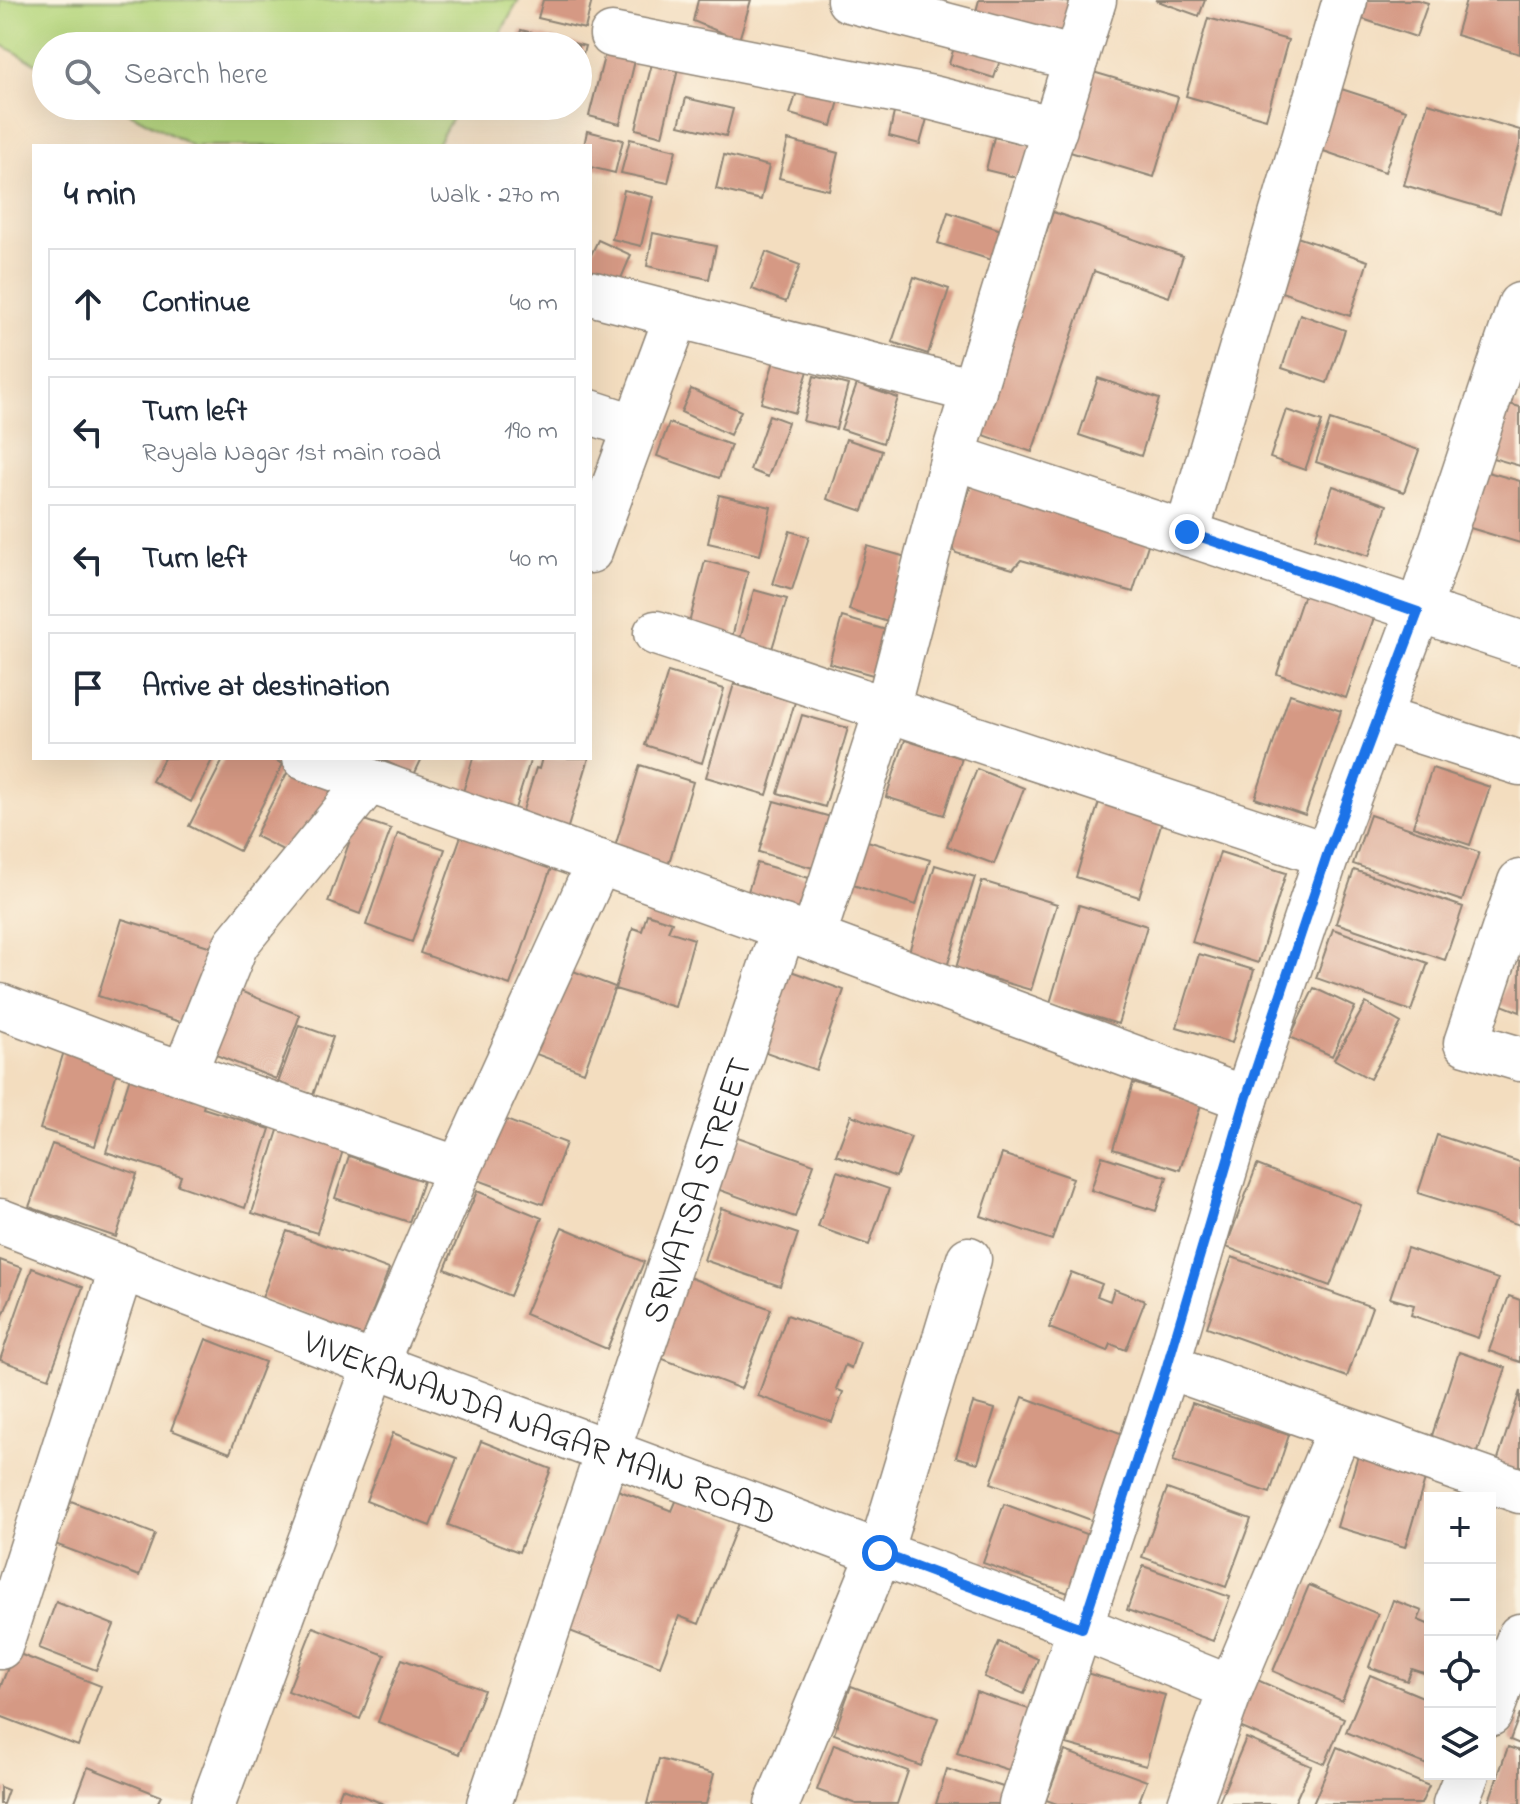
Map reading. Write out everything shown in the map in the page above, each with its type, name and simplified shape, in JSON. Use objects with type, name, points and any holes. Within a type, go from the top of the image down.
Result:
[{"type":"street","points":[[849,0],[1076,59]]},
{"type":"street","name":"SRIVATSA STREET","points":[[489,1804],[608,1452],[798,932],[887,709],[953,457],[1094,0]]},
{"type":"street","points":[[1187,532],[1345,0]]},
{"type":"street","points":[[612,35],[933,98],[1055,129]]},
{"type":"street","points":[[592,294],[974,391]]},
{"type":"street","points":[[1021,1804],[1167,1366],[1246,1099],[1327,855],[1418,612],[1520,305]]},
{"type":"street","points":[[592,546],[677,315]]},
{"type":"street","points":[[592,413],[636,427]]},
{"type":"street","points":[[953,457],[1520,643]]},
{"type":"street","points":[[656,633],[1327,855]]},
{"type":"street","points":[[1378,718],[1520,763]]},
{"type":"street","points":[[311,760],[798,932],[1246,1099]]},
{"type":"street","points":[[184,1074],[236,944],[369,781]]},
{"type":"street","points":[[213,1804],[375,1365],[459,1169],[599,862]]},
{"type":"street","points":[[1520,882],[1466,1043],[1520,1059]]},
{"type":"street","points":[[0,1006],[184,1074],[459,1169]]},
{"type":"street","name":"VIVEKANANDA NAGAR MAIN ROAD","points":[[0,1221],[375,1365],[1082,1628],[1231,1688]]},
{"type":"street","points":[[777,1804],[880,1553],[969,1259]]},
{"type":"street","points":[[0,1647],[122,1267]]},
{"type":"street","points":[[1167,1366],[1520,1491]]},
{"type":"street","points":[[1190,1804],[1231,1688],[1340,1428]]},
{"type":"street","points":[[1492,1708],[1520,1636]]},
{"type":"street","points":[[1455,1804],[1465,1780]]},
{"type":"green space","points":[[0,0],[519,0],[501,32],[32,32],[32,61],[0,44]]},
{"type":"green space","points":[[143,120],[451,120],[437,144],[188,144]]},
{"type":"building","points":[[543,0],[592,0],[585,29],[538,18]]},
{"type":"building","points":[[698,0],[751,0],[739,40],[693,21]]},
{"type":"building","points":[[979,0],[1057,0],[1071,3],[1062,40],[974,19]]},
{"type":"building","points":[[1155,0],[1205,0],[1199,16]]},
{"type":"building","points":[[1356,0],[1418,0],[1428,3],[1416,37],[1351,15]]},
{"type":"building","points":[[1466,0],[1520,0],[1520,54],[1456,35]]},
{"type":"building","points":[[1208,18],[1288,40],[1266,119],[1186,96]]},
{"type":"building","points":[[958,34],[1004,48],[994,78],[949,64]]},
{"type":"building","points":[[607,45],[637,52],[620,124],[592,117],[592,104]]},
{"type":"building","points":[[653,59],[679,65],[662,136],[636,129]]},
{"type":"building","points":[[1093,72],[1178,97],[1154,177],[1070,152]]},
{"type":"building","points":[[799,85],[840,97],[832,126],[790,114]]},
{"type":"building","points":[[1329,85],[1406,110],[1385,172],[1309,146]]},
{"type":"building","points":[[686,98],[733,109],[726,136],[679,125]]},
{"type":"building","points":[[1428,103],[1520,130],[1520,144],[1500,213],[1404,185]]},
{"type":"building","points":[[895,108],[928,115],[920,144],[889,136]]},
{"type":"building","points":[[587,131],[623,140],[615,173],[592,167],[592,144],[584,144]]},
{"type":"building","points":[[994,137],[1039,147],[1031,181],[986,170]]},
{"type":"building","points":[[630,139],[676,150],[668,183],[621,173]]},
{"type":"building","points":[[788,140],[838,153],[829,190],[779,178]]},
{"type":"building","points":[[724,155],[769,166],[761,200],[716,189]]},
{"type":"building","points":[[624,190],[653,197],[641,246],[612,239]]},
{"type":"building","points":[[948,212],[1001,230],[991,260],[938,243]]},
{"type":"building","points":[[1053,212],[1183,256],[1169,297],[1094,271],[1032,452],[978,433]]},
{"type":"building","points":[[653,233],[716,246],[709,279],[647,266]]},
{"type":"building","points":[[1291,235],[1368,261],[1350,316],[1273,289]]},
{"type":"building","points":[[598,240],[631,255],[614,295],[592,286],[592,253]]},
{"type":"building","points":[[766,252],[800,265],[786,302],[752,289]]},
{"type":"building","points":[[914,277],[949,289],[928,354],[892,342]]},
{"type":"building","points":[[1300,314],[1345,330],[1327,383],[1282,368]]},
{"type":"building","points":[[774,361],[808,371],[795,413],[761,403]]},
{"type":"building","points":[[814,376],[848,385],[836,429],[803,421]]},
{"type":"building","points":[[1098,378],[1159,399],[1141,456],[1079,435]]},
{"type":"building","points":[[857,384],[898,398],[883,443],[841,429]]},
{"type":"building","points":[[691,389],[741,411],[730,435],[681,412]]},
{"type":"building","points":[[1502,402],[1520,407],[1520,466],[1486,456]]},
{"type":"building","points":[[1286,410],[1322,422],[1305,470],[1270,458]]},
{"type":"building","points":[[769,415],[788,422],[768,477],[750,470]]},
{"type":"building","points":[[1330,420],[1419,450],[1404,492],[1316,462]]},
{"type":"building","points":[[669,423],[731,445],[719,478],[657,456]]},
{"type":"building","points":[[846,439],[882,451],[863,511],[827,499]]},
{"type":"building","points":[[1484,471],[1520,481],[1520,543],[1467,527]]},
{"type":"building","points":[[971,486],[1113,531],[1152,532],[1133,592],[1021,560],[1013,569],[956,553],[950,544]]},
{"type":"building","points":[[1333,486],[1387,505],[1369,556],[1315,538]]},
{"type":"building","points":[[719,495],[771,507],[760,555],[708,543]]},
{"type":"building","points":[[790,531],[809,537],[792,590],[773,584]]},
{"type":"building","points":[[867,546],[906,557],[888,622],[849,610]]},
{"type":"building","points":[[705,561],[748,572],[730,646],[686,635]]},
{"type":"building","points":[[1308,582],[1378,606],[1346,698],[1277,674]]},
{"type":"building","points":[[754,590],[787,599],[771,652],[739,643]]},
{"type":"building","points":[[842,617],[886,630],[873,675],[829,663]]},
{"type":"building","points":[[668,672],[724,689],[702,763],[645,745]]},
{"type":"building","points":[[734,684],[795,702],[767,795],[706,777]]},
{"type":"building","points":[[1290,694],[1341,711],[1305,815],[1255,798]]},
{"type":"building","points":[[802,715],[848,728],[825,807],[778,793]]},
{"type":"building","points":[[905,740],[962,758],[944,815],[886,797]]},
{"type":"building","points":[[163,760],[212,760],[191,802],[152,781]]},
{"type":"building","points":[[223,760],[275,760],[283,764],[239,851],[189,826]]},
{"type":"building","points":[[383,760],[421,760],[414,775]]},
{"type":"building","points":[[472,760],[530,760],[512,818],[460,802]]},
{"type":"building","points":[[541,760],[588,760],[565,837],[519,823],[536,768],[539,769]]},
{"type":"building","points":[[293,761],[335,782],[297,857],[255,836]]},
{"type":"building","points":[[640,765],[693,782],[668,866],[614,850]]},
{"type":"building","points":[[1432,768],[1490,787],[1470,845],[1413,826]]},
{"type":"building","points":[[977,769],[1024,788],[994,864],[947,846]]},
{"type":"building","points":[[774,801],[838,819],[823,871],[759,852]]},
{"type":"building","points":[[1099,802],[1162,821],[1139,897],[1076,877]]},
{"type":"building","points":[[1370,815],[1479,852],[1462,901],[1353,864]]},
{"type":"building","points":[[358,818],[391,829],[360,914],[328,902]]},
{"type":"building","points":[[398,833],[445,849],[412,942],[366,925]]},
{"type":"building","points":[[462,833],[552,865],[510,985],[420,953]]},
{"type":"building","points":[[864,840],[930,860],[916,905],[850,884]]},
{"type":"building","points":[[1220,852],[1286,873],[1258,963],[1192,942]]},
{"type":"building","points":[[757,863],[809,878],[797,917],[745,901]]},
{"type":"building","points":[[935,865],[975,877],[945,973],[906,962]]},
{"type":"building","points":[[1354,870],[1463,907],[1445,960],[1336,923]]},
{"type":"building","points":[[982,881],[1057,904],[1031,990],[956,968]]},
{"type":"building","points":[[1079,905],[1147,926],[1118,1024],[1050,1003]]},
{"type":"building","points":[[647,914],[672,922],[668,931],[694,939],[675,1007],[615,989],[633,928],[642,931]]},
{"type":"building","points":[[122,919],[215,948],[190,1025],[98,996]]},
{"type":"building","points":[[1333,929],[1428,963],[1411,1011],[1316,978]]},
{"type":"building","points":[[1199,954],[1254,970],[1232,1043],[1177,1027]]},
{"type":"building","points":[[1515,959],[1520,961],[1520,1012],[1499,1004]]},
{"type":"building","points":[[568,969],[615,987],[584,1072],[536,1054]]},
{"type":"building","points":[[788,970],[844,990],[816,1070],[760,1050]]},
{"type":"building","points":[[230,987],[300,1015],[276,1079],[206,1051]]},
{"type":"building","points":[[1314,988],[1355,1007],[1332,1056],[1290,1037]]},
{"type":"building","points":[[1366,1003],[1401,1023],[1370,1079],[1334,1059]]},
{"type":"building","points":[[299,1025],[333,1037],[313,1095],[278,1083]]},
{"type":"building","points":[[65,1048],[119,1065],[95,1146],[40,1129]]},
{"type":"building","points":[[130,1077],[205,1101],[203,1108],[270,1129],[245,1208],[178,1185],[181,1176],[106,1152]]},
{"type":"building","points":[[1133,1083],[1201,1105],[1180,1170],[1113,1149]]},
{"type":"building","points":[[493,1115],[566,1143],[543,1204],[470,1177]]},
{"type":"building","points":[[851,1115],[911,1137],[896,1177],[836,1155]]},
{"type":"building","points":[[280,1124],[345,1144],[317,1233],[252,1213]]},
{"type":"building","points":[[732,1135],[814,1164],[795,1217],[714,1188]]},
{"type":"building","points":[[1437,1135],[1520,1162],[1520,1225],[1418,1193]]},
{"type":"building","points":[[52,1144],[137,1174],[116,1237],[29,1207]]},
{"type":"building","points":[[1002,1154],[1073,1178],[1052,1240],[981,1216]]},
{"type":"building","points":[[349,1156],[423,1181],[409,1222],[335,1198]]},
{"type":"building","points":[[1102,1156],[1167,1177],[1156,1211],[1091,1190]]},
{"type":"building","points":[[1257,1165],[1361,1205],[1330,1286],[1226,1247]]},
{"type":"building","points":[[837,1171],[889,1189],[869,1245],[818,1227]]},
{"type":"building","points":[[477,1191],[542,1218],[510,1296],[445,1269]]},
{"type":"building","points":[[721,1208],[798,1234],[780,1286],[704,1260]]},
{"type":"building","points":[[562,1227],[644,1262],[607,1349],[525,1314]]},
{"type":"building","points":[[287,1231],[389,1269],[363,1336],[262,1298]]},
{"type":"building","points":[[1407,1248],[1498,1279],[1478,1338],[1411,1315],[1414,1305],[1390,1298]]},
{"type":"building","points":[[1232,1257],[1372,1307],[1347,1377],[1207,1327]]},
{"type":"building","points":[[0,1260],[22,1268],[0,1323]]},
{"type":"building","points":[[32,1268],[83,1287],[49,1378],[0,1360]]},
{"type":"building","points":[[1071,1272],[1102,1284],[1097,1296],[1110,1301],[1114,1289],[1145,1301],[1126,1350],[1111,1344],[1108,1351],[1049,1328]]},
{"type":"building","points":[[686,1276],[771,1309],[741,1389],[655,1356]]},
{"type":"building","points":[[1509,1296],[1520,1300],[1520,1362],[1489,1351]]},
{"type":"building","points":[[787,1315],[860,1341],[851,1368],[845,1365],[836,1389],[843,1392],[832,1422],[758,1396]]},
{"type":"building","points":[[206,1339],[265,1362],[230,1453],[171,1430]]},
{"type":"building","points":[[1459,1352],[1506,1368],[1475,1461],[1429,1445]]},
{"type":"building","points":[[1520,1391],[1520,1479],[1494,1471]]},
{"type":"building","points":[[1023,1397],[1131,1437],[1099,1523],[991,1483]]},
{"type":"building","points":[[973,1403],[995,1409],[978,1463],[956,1457]]},
{"type":"building","points":[[1192,1403],[1289,1435],[1270,1493],[1173,1461]]},
{"type":"building","points":[[393,1433],[457,1458],[430,1526],[366,1501]]},
{"type":"building","points":[[481,1441],[551,1469],[519,1552],[448,1525]]},
{"type":"building","points":[[1359,1452],[1427,1473],[1405,1547],[1337,1527]]},
{"type":"building","points":[[615,1489],[672,1511],[677,1499],[738,1523],[699,1624],[679,1616],[660,1666],[562,1628]]},
{"type":"building","points":[[1167,1489],[1251,1519],[1226,1587],[1142,1557]]},
{"type":"building","points":[[71,1501],[155,1534],[139,1576],[55,1544]]},
{"type":"building","points":[[1004,1504],[1094,1537],[1074,1595],[983,1563]]},
{"type":"building","points":[[1143,1566],[1230,1597],[1213,1641],[1127,1610]]},
{"type":"building","points":[[1309,1585],[1378,1614],[1342,1701],[1273,1671]]},
{"type":"building","points":[[1393,1600],[1422,1611],[1418,1620],[1424,1622],[1424,1673],[1412,1669],[1407,1681],[1369,1667]]},
{"type":"building","points":[[56,1602],[114,1625],[96,1670],[39,1648]]},
{"type":"building","points":[[313,1627],[385,1655],[360,1719],[288,1691]]},
{"type":"building","points":[[999,1642],[1038,1659],[1024,1694],[984,1677]]},
{"type":"building","points":[[14,1652],[101,1686],[78,1746],[0,1716],[0,1688]]},
{"type":"building","points":[[402,1659],[484,1690],[459,1754],[378,1722]]},
{"type":"building","points":[[1086,1673],[1165,1695],[1146,1766],[1067,1744]]},
{"type":"building","points":[[1370,1675],[1424,1698],[1424,1764],[1346,1732]]},
{"type":"building","points":[[1255,1679],[1344,1718],[1325,1764],[1235,1725]]},
{"type":"building","points":[[851,1686],[938,1718],[921,1766],[834,1734]]},
{"type":"building","points":[[976,1692],[1038,1712],[1018,1773],[957,1753]]},
{"type":"building","points":[[1520,1714],[1520,1744],[1510,1740]]},
{"type":"building","points":[[1246,1738],[1311,1766],[1294,1804],[1218,1804]]},
{"type":"building","points":[[834,1744],[908,1771],[897,1804],[856,1804],[817,1790]]},
{"type":"building","points":[[1337,1747],[1429,1786],[1421,1804],[1313,1804]]},
{"type":"building","points":[[1508,1747],[1520,1751],[1520,1804],[1488,1804]]},
{"type":"building","points":[[1065,1751],[1147,1781],[1138,1804],[1057,1804],[1046,1800]]},
{"type":"building","points":[[659,1759],[714,1774],[706,1804],[647,1804]]},
{"type":"building","points":[[88,1767],[161,1796],[157,1804],[74,1804]]},
{"type":"building","points":[[947,1769],[1006,1788],[1001,1804],[936,1804]]},
{"type":"building","points":[[0,1787],[8,1790],[3,1804],[0,1804]]},
{"type":"building","points":[[342,1788],[384,1804],[336,1804]]},
{"type":"route","points":[[880,1553],[1082,1628],[1167,1366],[1246,1099],[1327,855],[1418,612],[1187,532]]}]
